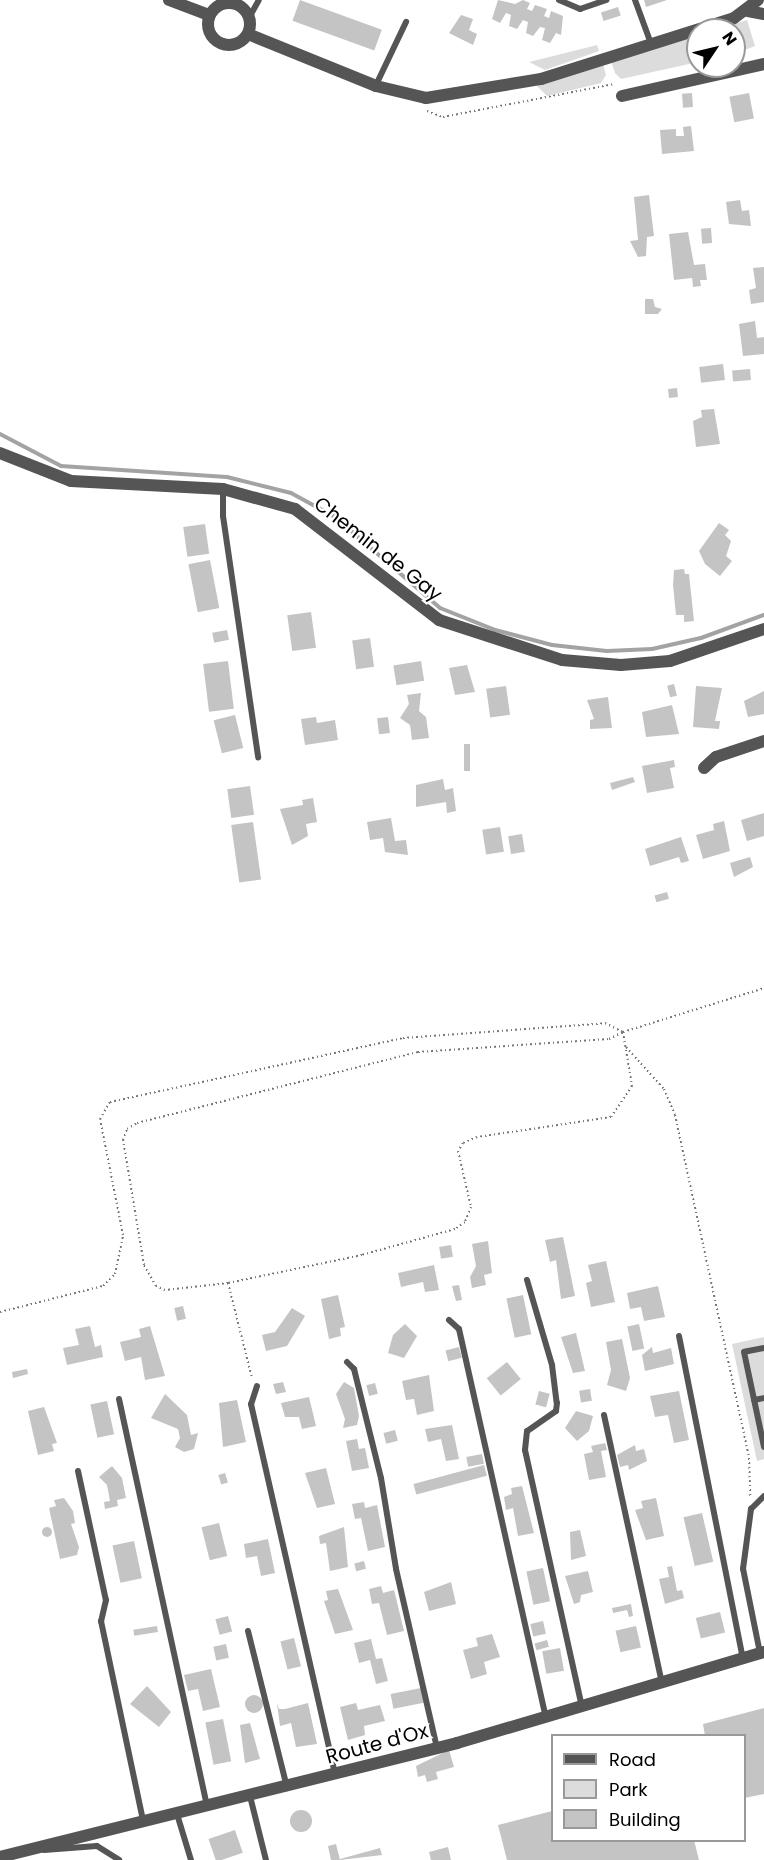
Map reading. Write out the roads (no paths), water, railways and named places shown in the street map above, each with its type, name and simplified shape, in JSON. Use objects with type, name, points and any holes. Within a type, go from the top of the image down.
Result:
[{"type":"street","points":[[169,0],[209,15]]},
{"type":"street","points":[[730,18],[748,11],[758,0]]},
{"type":"street","points":[[226,2],[240,5],[250,16],[249,34],[235,44],[222,44],[208,29],[209,15],[226,2]]},
{"type":"street","points":[[748,11],[764,14]]},
{"type":"street","points":[[249,34],[376,86],[426,98],[541,79],[650,41],[686,33]]},
{"type":"street","points":[[746,66],[764,63]]},
{"type":"street","points":[[622,96],[689,78]]},
{"type":"street","name":"Chemin de Gay","points":[[0,453],[71,481],[223,489],[295,509],[439,620],[562,660],[621,665],[670,661],[764,628]]},
{"type":"street","points":[[705,768],[717,756],[764,741]]},
{"type":"street","name":"Route d'Ox","points":[[0,1857],[143,1821],[208,1808],[437,1748],[582,1708],[763,1653]]},
{"type":"lane","points":[[250,16],[259,0]]},
{"type":"lane","points":[[559,0],[580,9],[606,0]]},
{"type":"lane","points":[[635,0],[650,41]]},
{"type":"lane","points":[[376,86],[406,22]]},
{"type":"lane","points":[[223,489],[222,516],[258,757]]},
{"type":"lane","points":[[527,1280],[552,1365],[557,1403],[556,1411],[527,1431],[525,1450],[582,1708]]},
{"type":"lane","points":[[449,1320],[459,1329],[546,1718]]},
{"type":"lane","points":[[679,1336],[744,1659]]},
{"type":"lane","points":[[764,1348],[744,1352],[764,1447]]},
{"type":"lane","points":[[347,1362],[354,1369],[381,1478],[396,1569],[437,1748]]},
{"type":"lane","points":[[258,1386],[251,1404],[335,1775]]},
{"type":"lane","points":[[754,1400],[764,1398]]},
{"type":"lane","points":[[119,1399],[208,1808]]},
{"type":"lane","points":[[603,1415],[662,1684]]},
{"type":"lane","points":[[78,1471],[106,1600],[101,1621],[143,1821]]},
{"type":"lane","points":[[763,1653],[743,1569],[751,1509],[764,1496]]},
{"type":"lane","points":[[248,1631],[287,1788]]},
{"type":"lane","points":[[250,1796],[266,1860]]},
{"type":"lane","points":[[177,1814],[191,1860]]},
{"type":"lane","points":[[29,1848],[65,1851],[97,1846],[119,1860]]},
{"type":"waterway","points":[[0,434],[61,466],[227,477],[291,493],[335,517],[440,608],[495,630],[552,645],[607,651],[652,649],[701,638],[764,615]]}]
